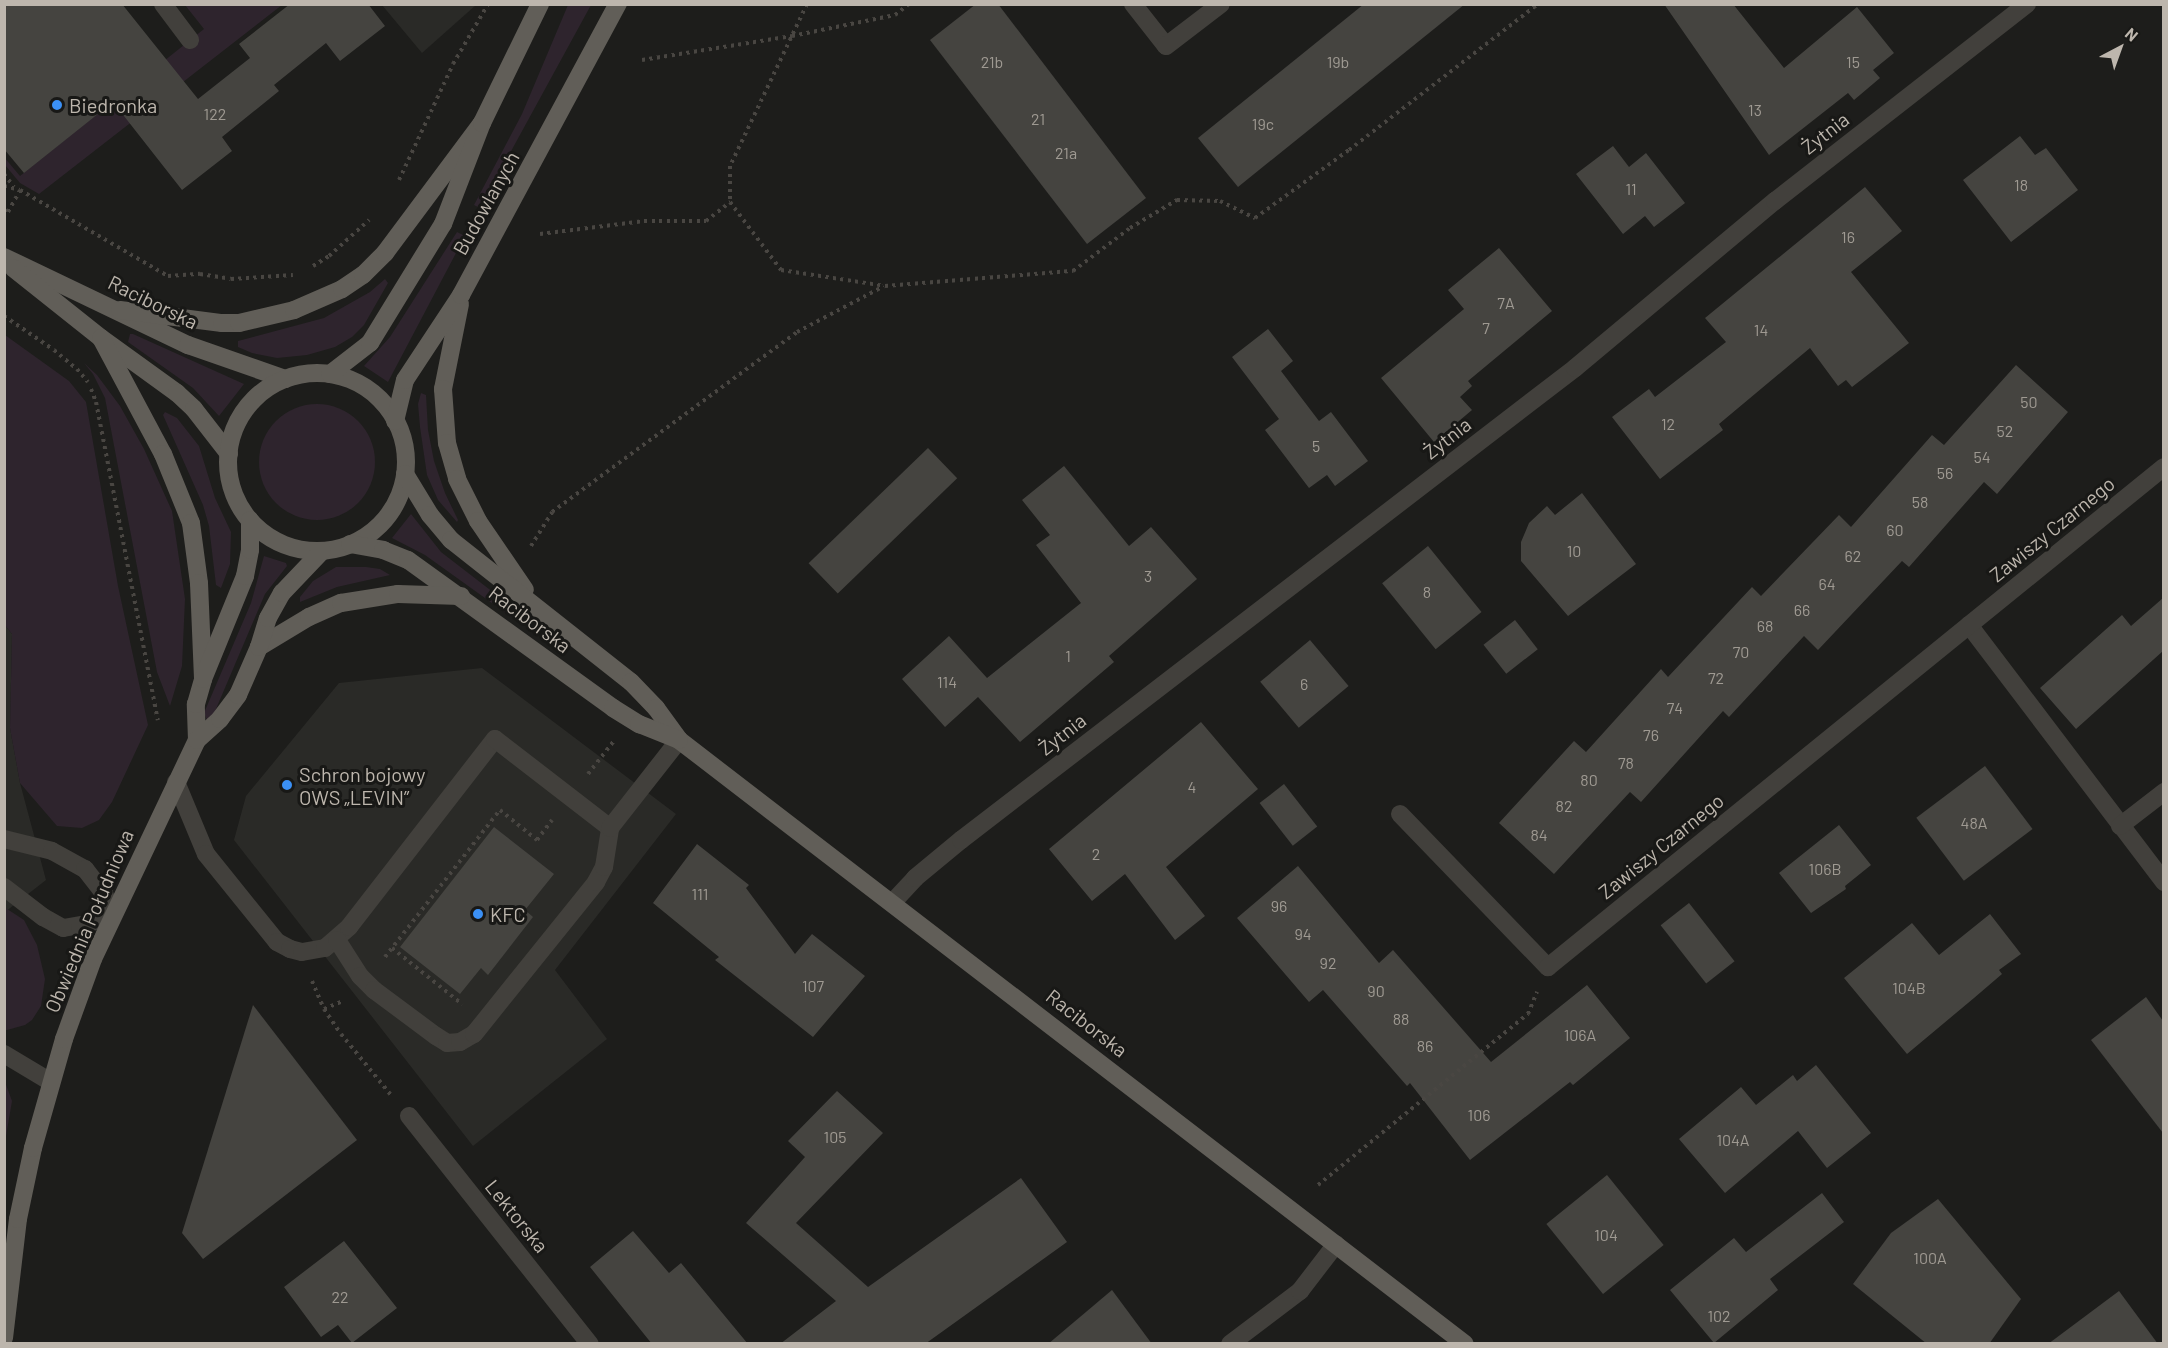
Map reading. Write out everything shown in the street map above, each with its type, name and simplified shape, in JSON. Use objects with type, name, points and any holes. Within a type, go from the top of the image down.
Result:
[{"type":"main road","name":"Budowlanych","points":[[330,374],[366,346],[386,319],[443,224],[482,123],[540,4]]},
{"type":"main road","name":"Budowlanych","points":[[396,421],[405,380],[461,295],[618,4]]},
{"type":"main road","points":[[120,310],[222,323],[239,323],[294,310],[332,295],[359,279],[385,253],[482,123]]},
{"type":"main road","name":"Raciborska","points":[[4,259],[120,310],[214,356],[285,379]]},
{"type":"main road","name":"Raciborska","points":[[4,259],[101,338],[186,401],[229,454]]},
{"type":"main road","points":[[461,295],[443,389],[444,425],[452,463],[478,521],[538,608]]},
{"type":"main road","points":[[101,338],[163,453],[191,523],[201,606],[202,679]]},
{"type":"main road","points":[[313,373],[330,374],[364,386],[378,397],[396,421],[404,447],[405,474],[400,493],[388,515],[371,532],[350,544],[322,551],[285,545],[270,537],[250,520],[239,506],[233,489],[229,454],[234,431],[244,411],[266,389],[285,379],[313,373]]},
{"type":"main road","name":"Raciborska","points":[[405,474],[430,515],[452,540],[631,682],[656,708],[679,740]]},
{"type":"main road","name":"Obwiednia Południowa","points":[[197,740],[196,704],[202,679],[241,591],[249,561],[250,520]]},
{"type":"main road","name":"Raciborska","points":[[350,544],[383,550],[408,560],[461,596],[613,708],[639,724],[679,740],[1465,1344]]},
{"type":"main road","name":"Obwiednia Południowa","points":[[4,1338],[18,1219],[51,1082],[74,1008],[112,915],[197,740],[219,719],[238,695],[259,647],[268,618],[282,593],[322,551]]},
{"type":"main road","points":[[259,647],[309,617],[341,603],[398,594],[461,596]]},
{"type":"street","points":[[163,4],[190,40]]},
{"type":"street","points":[[1133,4],[1166,46],[1221,4]]},
{"type":"street","name":"Żytnia","points":[[892,903],[915,878],[961,840],[1575,368],[1774,201],[2027,4]]},
{"type":"street","name":"Zawiszy Czarnego","points":[[1548,967],[2163,467]]},
{"type":"street","points":[[1969,625],[2163,882]]},
{"type":"street","points":[[176,782],[206,854],[277,942],[290,949],[310,952],[326,948],[337,940],[495,739],[610,828]]},
{"type":"street","points":[[337,940],[366,982],[447,1043],[460,1042],[474,1034],[596,882],[604,867],[610,828],[679,740]]},
{"type":"street","points":[[2120,826],[2163,792]]},
{"type":"street","points":[[1400,814],[1548,967]]},
{"type":"street","points":[[4,840],[52,851],[91,873],[104,893],[112,915],[86,924],[63,928],[43,917],[4,887]]},
{"type":"street","points":[[4,1054],[51,1082]]},
{"type":"street","name":"Lektorska","points":[[409,1116],[590,1344]]},
{"type":"street","points":[[1230,1344],[1300,1291],[1336,1244]]},
{"type":"path","points":[[397,183],[453,64],[488,4]]},
{"type":"path","points":[[807,4],[730,166],[730,202],[781,270],[885,286],[1073,271],[1130,228],[1177,200],[1220,201],[1255,218],[1349,150],[1538,4]]},
{"type":"path","points":[[642,60],[792,36],[895,15],[909,4]]},
{"type":"path","points":[[4,174],[14,187]]},
{"type":"path","points":[[4,186],[20,190],[168,276],[200,274],[231,279],[297,274]]},
{"type":"path","points":[[4,210],[8,212],[20,190]]},
{"type":"path","points":[[540,234],[644,220],[706,221],[730,202]]},
{"type":"path","points":[[305,271],[329,256],[377,212]]},
{"type":"path","points":[[528,550],[552,513],[797,332],[885,286]]},
{"type":"path","points":[[4,316],[77,369],[86,379],[96,402],[158,720]]},
{"type":"path","points":[[324,1010],[350,997],[366,982],[500,810],[537,840],[616,737]]},
{"type":"path","points":[[392,948],[462,1004]]},
{"type":"path","points":[[1318,1185],[1528,1014],[1548,967]]},
{"type":"shaded area","points":[[185,5],[282,5],[39,194],[20,183],[5,165],[4,157],[20,176],[204,29]]},
{"type":"shaded area","points":[[382,5],[476,5],[422,53]]},
{"type":"shaded area","points":[[568,5],[591,5],[480,208],[474,205],[522,114]]},
{"type":"shaded area","points":[[457,232],[465,236],[388,382],[364,366],[390,337]]},
{"type":"shaded area","points":[[385,279],[388,283],[364,325],[352,337],[335,347],[307,355],[277,358],[252,353],[238,347],[238,341],[324,318],[370,292]]},
{"type":"shaded area","points":[[130,334],[244,384],[219,416],[193,388],[128,342]]},
{"type":"shaded area","points":[[5,335],[69,381],[86,402],[118,586],[148,725],[112,802],[99,820],[82,828],[57,826],[20,783],[10,728],[12,634],[4,624]]},
{"type":"shaded area","points":[[84,363],[97,375],[120,406],[144,449],[172,511],[185,599],[182,666],[170,706],[157,672],[105,398],[93,374]]},
{"type":"shaded area","points":[[421,393],[426,395],[428,430],[434,461],[457,522],[438,500],[427,475],[418,404]]},
{"type":"shaded area","points":[[317,404],[339,408],[358,421],[371,440],[375,462],[371,484],[358,503],[339,516],[317,520],[295,516],[276,503],[263,484],[259,462],[263,440],[276,421],[295,408]]},
{"type":"shaded area","points":[[165,412],[177,418],[199,446],[215,498],[231,532],[230,564],[221,588],[216,585],[209,526],[203,505],[163,415]]},
{"type":"shaded area","points":[[411,514],[441,552],[520,613],[514,619],[425,555],[392,538]]},
{"type":"shaded area","points":[[264,556],[286,563],[287,566],[265,594],[213,716],[207,720],[204,713],[251,603]]},
{"type":"shaded area","points":[[336,567],[380,569],[390,575],[337,587],[300,602],[300,597],[313,581]]},
{"type":"shaded area","points":[[4,624],[12,634],[10,728],[20,783],[46,880],[5,912]]},
{"type":"shaded area","points":[[482,668],[676,814],[555,970],[607,1039],[473,1146],[234,840],[246,796],[339,683]]},
{"type":"shaded area","points":[[4,907],[24,920],[37,945],[45,979],[41,1006],[32,1020],[25,1025],[7,1030],[4,1030]]},
{"type":"shaded area","points":[[5,1082],[12,1101],[5,1142]]},
{"type":"building","points":[[4,4],[122,4],[198,99],[250,58],[239,44],[290,4],[368,4],[385,26],[340,61],[326,43],[274,85],[279,91],[222,137],[232,151],[182,190],[113,102],[24,173],[4,149]]},
{"type":"building","points":[[976,4],[998,4],[1146,198],[1087,244],[930,40]]},
{"type":"building","points":[[1364,4],[1465,4],[1238,187],[1198,138]]},
{"type":"building","points":[[1664,4],[1733,4],[1784,68],[1857,7],[1894,53],[1873,70],[1880,78],[1854,100],[1848,93],[1769,155]]},
{"type":"building","points":[[2020,136],[2035,155],[2046,148],[2078,190],[2011,242],[1963,180]]},
{"type":"building","points":[[1613,146],[1629,167],[1646,153],[1685,203],[1654,227],[1645,216],[1623,234],[1576,174]]},
{"type":"building","points":[[1865,187],[1902,231],[1851,272],[1909,343],[1852,387],[1846,380],[1838,386],[1810,348],[1719,424],[1723,430],[1660,479],[1612,417],[1649,389],[1655,397],[1726,342],[1705,318]]},
{"type":"building","points":[[1499,248],[1552,311],[1468,381],[1472,386],[1460,397],[1472,410],[1434,442],[1381,378],[1464,309],[1448,290]]},
{"type":"building","points":[[1268,329],[1293,361],[1281,371],[1319,421],[1331,412],[1368,461],[1335,486],[1327,475],[1309,488],[1265,430],[1279,419],[1232,357]]},
{"type":"building","points":[[2016,365],[2068,412],[1997,494],[1984,482],[1909,567],[1902,561],[1818,650],[1804,636],[1729,717],[1723,711],[1641,802],[1630,792],[1554,874],[1499,823],[1574,741],[1586,752],[1661,669],[1668,677],[1752,587],[1761,596],[1839,515],[1851,527],[1932,435],[1944,445]]},
{"type":"building","points":[[928,448],[957,478],[838,594],[809,563]]},
{"type":"building","points":[[1064,466],[1129,546],[1151,527],[1197,579],[1109,656],[1114,662],[1020,742],[978,697],[945,727],[902,679],[949,636],[987,678],[1081,603],[1036,545],[1050,535],[1022,500]]},
{"type":"building","points":[[1582,493],[1636,564],[1568,616],[1521,561],[1521,542],[1529,523],[1547,506],[1555,515]]},
{"type":"building","points":[[1428,546],[1481,612],[1436,649],[1382,583]]},
{"type":"building","points":[[2163,598],[2163,651],[2076,729],[2040,688],[2122,615],[2131,626]]},
{"type":"building","points":[[1515,620],[1538,649],[1506,674],[1483,645]]},
{"type":"building","points":[[1310,640],[1349,686],[1299,728],[1260,682]]},
{"type":"building","points":[[1201,722],[1258,789],[1166,867],[1205,916],[1175,940],[1125,874],[1092,901],[1049,849]]},
{"type":"building","points":[[1985,766],[2033,829],[1964,881],[1916,818]]},
{"type":"building","points":[[1284,784],[1317,827],[1293,846],[1260,803]]},
{"type":"building","points":[[1839,825],[1871,865],[1845,886],[1846,889],[1811,913],[1779,873]]},
{"type":"building","name":"KFC","points":[[494,827],[554,874],[525,910],[533,917],[488,975],[481,968],[460,994],[400,947]]},
{"type":"building","points":[[697,844],[749,885],[746,888],[795,954],[812,934],[865,976],[813,1037],[715,960],[719,957],[653,903]]},
{"type":"building","points":[[1298,866],[1379,963],[1393,950],[1491,1062],[1587,985],[1630,1038],[1573,1085],[1570,1082],[1470,1160],[1410,1083],[1407,1086],[1323,990],[1309,1002],[1237,918]]},
{"type":"building","points":[[1689,903],[1735,961],[1706,983],[1661,925]]},
{"type":"building","points":[[1990,914],[2021,954],[1999,970],[2002,974],[1907,1054],[1844,978],[1912,923],[1939,955]]},
{"type":"building","points":[[2146,997],[2163,1021],[2163,1133],[2091,1040]]},
{"type":"building","points":[[253,1005],[357,1140],[203,1259],[182,1233]]},
{"type":"building","points":[[1816,1065],[1871,1133],[1827,1168],[1798,1131],[1725,1193],[1679,1139],[1741,1087],[1756,1105],[1793,1075],[1797,1081]]},
{"type":"building","points":[[837,1091],[883,1133],[796,1223],[868,1287],[1021,1178],[1067,1242],[925,1344],[780,1344],[836,1301],[746,1223],[805,1157],[788,1141]]},
{"type":"building","points":[[1607,1175],[1664,1245],[1603,1294],[1546,1224]]},
{"type":"building","points":[[1822,1193],[1844,1222],[1770,1279],[1778,1290],[1714,1343],[1670,1290],[1734,1238],[1746,1252]]},
{"type":"building","points":[[1938,1199],[2021,1299],[1989,1344],[1927,1344],[1853,1284],[1891,1233]]},
{"type":"building","points":[[633,1231],[669,1273],[681,1263],[748,1344],[652,1344],[590,1267]]},
{"type":"building","points":[[344,1241],[397,1308],[352,1343],[338,1325],[321,1337],[284,1287]]},
{"type":"building","points":[[1112,1290],[1152,1344],[1048,1344]]},
{"type":"building","points":[[2119,1291],[2158,1344],[2048,1344]]},
{"type":"place","name":"Biedronka","points":[[57,105]]},
{"type":"place","name":"Schron bojowy OWS „LEVIN”","points":[[287,785]]},
{"type":"place","name":"KFC","points":[[478,914]]}]
